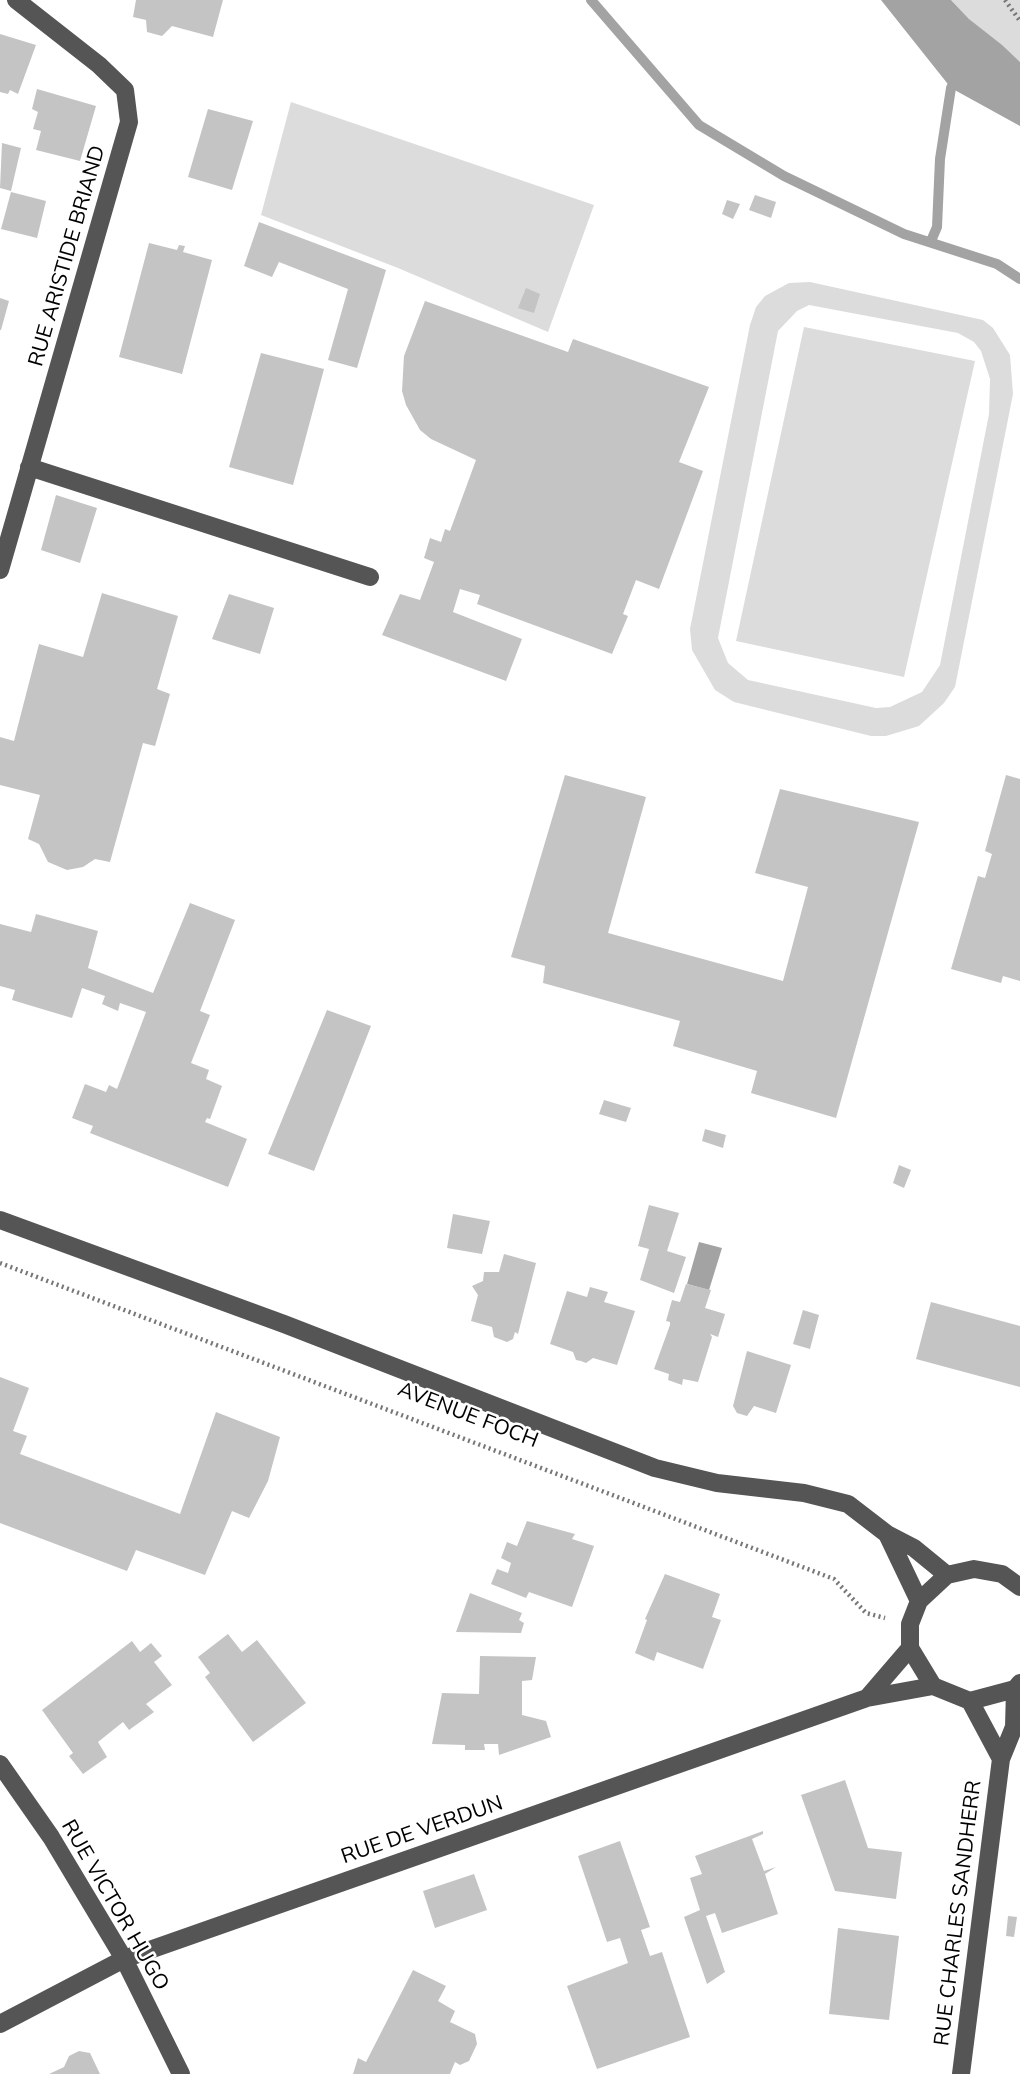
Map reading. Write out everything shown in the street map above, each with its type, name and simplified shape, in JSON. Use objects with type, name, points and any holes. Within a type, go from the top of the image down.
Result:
[{"type":"street","name":"RUE ARISTIDE BRIAND","points":[[0,570],[129,122],[125,90],[99,65],[16,0]]},
{"type":"street","points":[[29,467],[370,577]]},
{"type":"street","name":"AVENUE FOCH","points":[[0,1220],[284,1324],[655,1468],[717,1483],[804,1493],[848,1504],[887,1534],[914,1548],[947,1575]]},
{"type":"street","name":"AVENUE FOCH","points":[[887,1534],[919,1601]]},
{"type":"street","points":[[1018,1686],[970,1701],[933,1686],[911,1648],[910,1624],[919,1601],[947,1575],[974,1569],[1002,1574],[1020,1587]]},
{"type":"street","name":"RUE DE VERDUN","points":[[867,1698],[911,1648]]},
{"type":"street","name":"RUE DE VERDUN","points":[[0,2024],[124,1959],[867,1698],[933,1686]]},
{"type":"street","name":"RUE CHARLES SANDHERR","points":[[961,2074],[1001,1759],[1014,1727],[1018,1686]]},
{"type":"street","name":"RUE CHARLES SANDHERR","points":[[970,1701],[1001,1759]]},
{"type":"street","name":"RUE VICTOR HUGO","points":[[0,1764],[51,1838],[124,1959],[181,2074]]},
{"type":"path","points":[[1005,0],[1020,21]]},
{"type":"path","name":"AVENUE FOCH","points":[[0,1263],[834,1578],[866,1613],[910,1624]]},
{"type":"shaded area","points":[[881,0],[951,0],[969,19],[1002,45],[1020,62],[1020,126],[951,88]]},
{"type":"shaded area","points":[[951,0],[1020,0],[1020,62],[969,19]]},
{"type":"shaded area","points":[[291,102],[594,205],[548,332],[398,268],[261,215]]},
{"type":"shaded area","points":[[810,282],[983,320],[993,328],[1010,355],[1013,394],[955,687],[944,703],[919,726],[886,736],[871,736],[734,702],[715,690],[692,650],[690,629],[750,325],[756,307],[765,296],[789,283]],"holes":[[[809,305],[958,333],[974,342],[981,351],[990,379],[989,414],[940,665],[922,692],[890,707],[876,708],[748,680],[728,663],[718,638],[778,331],[797,311]]]},
{"type":"shaded area","points":[[804,327],[975,361],[904,677],[736,641]]},
{"type":"shaded area","points":[[699,1242],[722,1248],[709,1290],[687,1284]]},
{"type":"building","points":[[136,0],[223,0],[213,37],[172,26],[162,36],[147,32],[146,20],[133,17]]},
{"type":"building","points":[[0,34],[36,45],[18,94],[10,90],[8,94],[0,92]]},
{"type":"building","points":[[37,89],[96,106],[80,161],[36,150],[41,131],[33,129],[38,112],[32,109]]},
{"type":"building","points":[[208,109],[253,121],[232,190],[188,177]]},
{"type":"building","points":[[2,143],[21,148],[11,191],[0,188]]},
{"type":"building","points":[[11,192],[46,201],[37,238],[1,229]]},
{"type":"building","points":[[755,195],[776,202],[771,218],[749,210]]},
{"type":"building","points":[[727,200],[740,204],[733,219],[722,214]]},
{"type":"building","points":[[259,222],[386,270],[357,368],[328,360],[348,289],[279,262],[272,277],[244,266]]},
{"type":"building","points":[[149,243],[177,250],[179,245],[185,246],[183,252],[212,260],[182,374],[119,357]]},
{"type":"building","points":[[526,288],[540,294],[534,313],[518,308]]},
{"type":"building","points":[[0,298],[9,301],[1,330],[0,330]]},
{"type":"building","points":[[425,301],[568,352],[573,339],[709,387],[679,462],[703,471],[659,589],[636,580],[623,614],[628,616],[612,654],[477,604],[480,595],[460,589],[453,612],[522,639],[506,681],[382,635],[400,594],[420,600],[434,562],[424,558],[430,538],[441,542],[445,529],[450,531],[476,460],[431,439],[420,430],[406,405],[402,391],[404,356]]},
{"type":"building","points":[[261,353],[324,369],[293,485],[229,467]]},
{"type":"building","points":[[56,495],[97,508],[80,563],[41,550]]},
{"type":"building","points":[[102,593],[178,616],[157,689],[170,694],[155,746],[143,743],[110,862],[95,859],[83,867],[67,870],[48,862],[39,844],[28,839],[40,795],[0,785],[0,737],[14,741],[39,644],[83,657]]},
{"type":"building","points":[[229,594],[274,608],[260,654],[212,639]]},
{"type":"building","points":[[565,775],[646,797],[608,933],[783,981],[808,887],[755,873],[780,789],[919,822],[836,1118],[751,1093],[757,1071],[673,1046],[680,1021],[543,983],[545,966],[511,957]]},
{"type":"building","points":[[1006,775],[1020,779],[1020,981],[1003,976],[1001,983],[951,969],[978,876],[985,878],[992,854],[985,851]]},
{"type":"building","points":[[190,903],[235,920],[200,1011],[210,1015],[191,1063],[209,1070],[206,1079],[222,1086],[210,1119],[207,1118],[205,1122],[247,1139],[228,1187],[90,1133],[93,1126],[72,1118],[85,1084],[106,1092],[109,1085],[117,1089],[146,1012],[120,1003],[118,1011],[102,1004],[105,996],[82,988],[72,1018],[12,1000],[15,990],[0,986],[0,924],[31,932],[36,914],[98,931],[88,968],[153,993]]},
{"type":"building","points":[[327,1010],[371,1026],[314,1171],[268,1154]]},
{"type":"building","points":[[604,1100],[631,1108],[626,1122],[599,1114]]},
{"type":"building","points":[[705,1129],[726,1135],[723,1148],[702,1141]]},
{"type":"building","points":[[899,1165],[911,1170],[904,1188],[893,1183]]},
{"type":"building","points":[[649,1205],[679,1213],[667,1251],[686,1257],[674,1293],[640,1280],[649,1249],[638,1246]]},
{"type":"building","points":[[453,1214],[490,1221],[482,1254],[447,1248]]},
{"type":"building","points":[[504,1254],[536,1263],[518,1334],[515,1332],[513,1339],[507,1342],[494,1337],[492,1327],[471,1321],[478,1295],[472,1286],[483,1281],[484,1272],[499,1272]]},
{"type":"building","points":[[686,1284],[711,1290],[705,1308],[725,1314],[718,1337],[710,1334],[712,1337],[698,1382],[683,1379],[682,1385],[668,1380],[669,1374],[654,1369],[670,1325],[670,1322],[666,1321],[672,1300],[680,1302]]},
{"type":"building","points":[[590,1287],[608,1292],[604,1302],[635,1311],[617,1365],[593,1358],[586,1363],[576,1360],[573,1352],[550,1344],[567,1291],[587,1297]]},
{"type":"building","points":[[931,1302],[1020,1326],[1020,1387],[916,1359]]},
{"type":"building","points":[[803,1310],[819,1315],[810,1349],[793,1344]]},
{"type":"building","points":[[747,1351],[791,1365],[776,1413],[754,1406],[747,1416],[737,1413],[733,1406]]},
{"type":"building","points":[[0,1377],[29,1388],[13,1431],[27,1436],[20,1454],[180,1514],[216,1412],[280,1437],[268,1481],[249,1518],[232,1511],[205,1575],[136,1550],[127,1571],[0,1523]]},
{"type":"building","points":[[527,1521],[575,1534],[572,1539],[594,1546],[572,1607],[529,1592],[526,1598],[491,1584],[497,1569],[508,1573],[511,1563],[501,1558],[507,1542],[517,1546]]},
{"type":"building","points":[[665,1574],[720,1594],[712,1617],[721,1620],[703,1669],[657,1652],[654,1661],[635,1653],[647,1620],[645,1619]]},
{"type":"building","points":[[470,1593],[522,1613],[519,1620],[524,1623],[521,1633],[456,1632]]},
{"type":"building","points":[[228,1634],[242,1652],[257,1640],[306,1703],[253,1742],[205,1677],[210,1673],[198,1657]]},
{"type":"building","points":[[132,1641],[140,1652],[151,1643],[162,1656],[154,1662],[172,1685],[146,1704],[154,1712],[129,1730],[123,1722],[98,1742],[107,1757],[83,1774],[69,1756],[73,1753],[42,1710]]},
{"type":"building","points":[[480,1656],[536,1657],[532,1680],[522,1681],[522,1715],[546,1721],[551,1737],[499,1755],[498,1744],[484,1744],[485,1750],[465,1750],[465,1745],[432,1744],[442,1693],[479,1694]]},
{"type":"building","points":[[845,1780],[868,1848],[902,1852],[896,1899],[835,1891],[801,1795]]},
{"type":"building","points":[[763,1831],[763,1834],[752,1839],[764,1871],[776,1867],[765,1874],[778,1914],[722,1933],[715,1913],[706,1916],[725,1972],[707,1984],[684,1917],[700,1910],[690,1878],[702,1874],[695,1856]]},
{"type":"building","points":[[620,1841],[650,1927],[641,1930],[650,1956],[662,1952],[690,2037],[597,2069],[567,1986],[628,1963],[620,1938],[607,1942],[578,1856]]},
{"type":"building","points":[[474,1874],[487,1910],[435,1928],[423,1891]]},
{"type":"building","points":[[1008,1916],[1017,1917],[1014,1937],[1006,1936]]},
{"type":"building","points":[[838,1928],[899,1936],[889,2020],[829,2014]]},
{"type":"building","points":[[413,1970],[446,1986],[438,2001],[455,2011],[450,2022],[475,2034],[477,2044],[469,2061],[460,2065],[455,2062],[450,2074],[353,2074],[358,2058],[366,2062]]},
{"type":"building","points":[[79,2051],[90,2053],[100,2074],[49,2074],[64,2067],[69,2056]]},
{"type":"waterway","points":[[591,0],[699,125],[784,176],[904,234],[997,264],[1020,279]]},
{"type":"waterway","points":[[931,241],[937,227],[940,159],[951,88],[957,75]]}]
